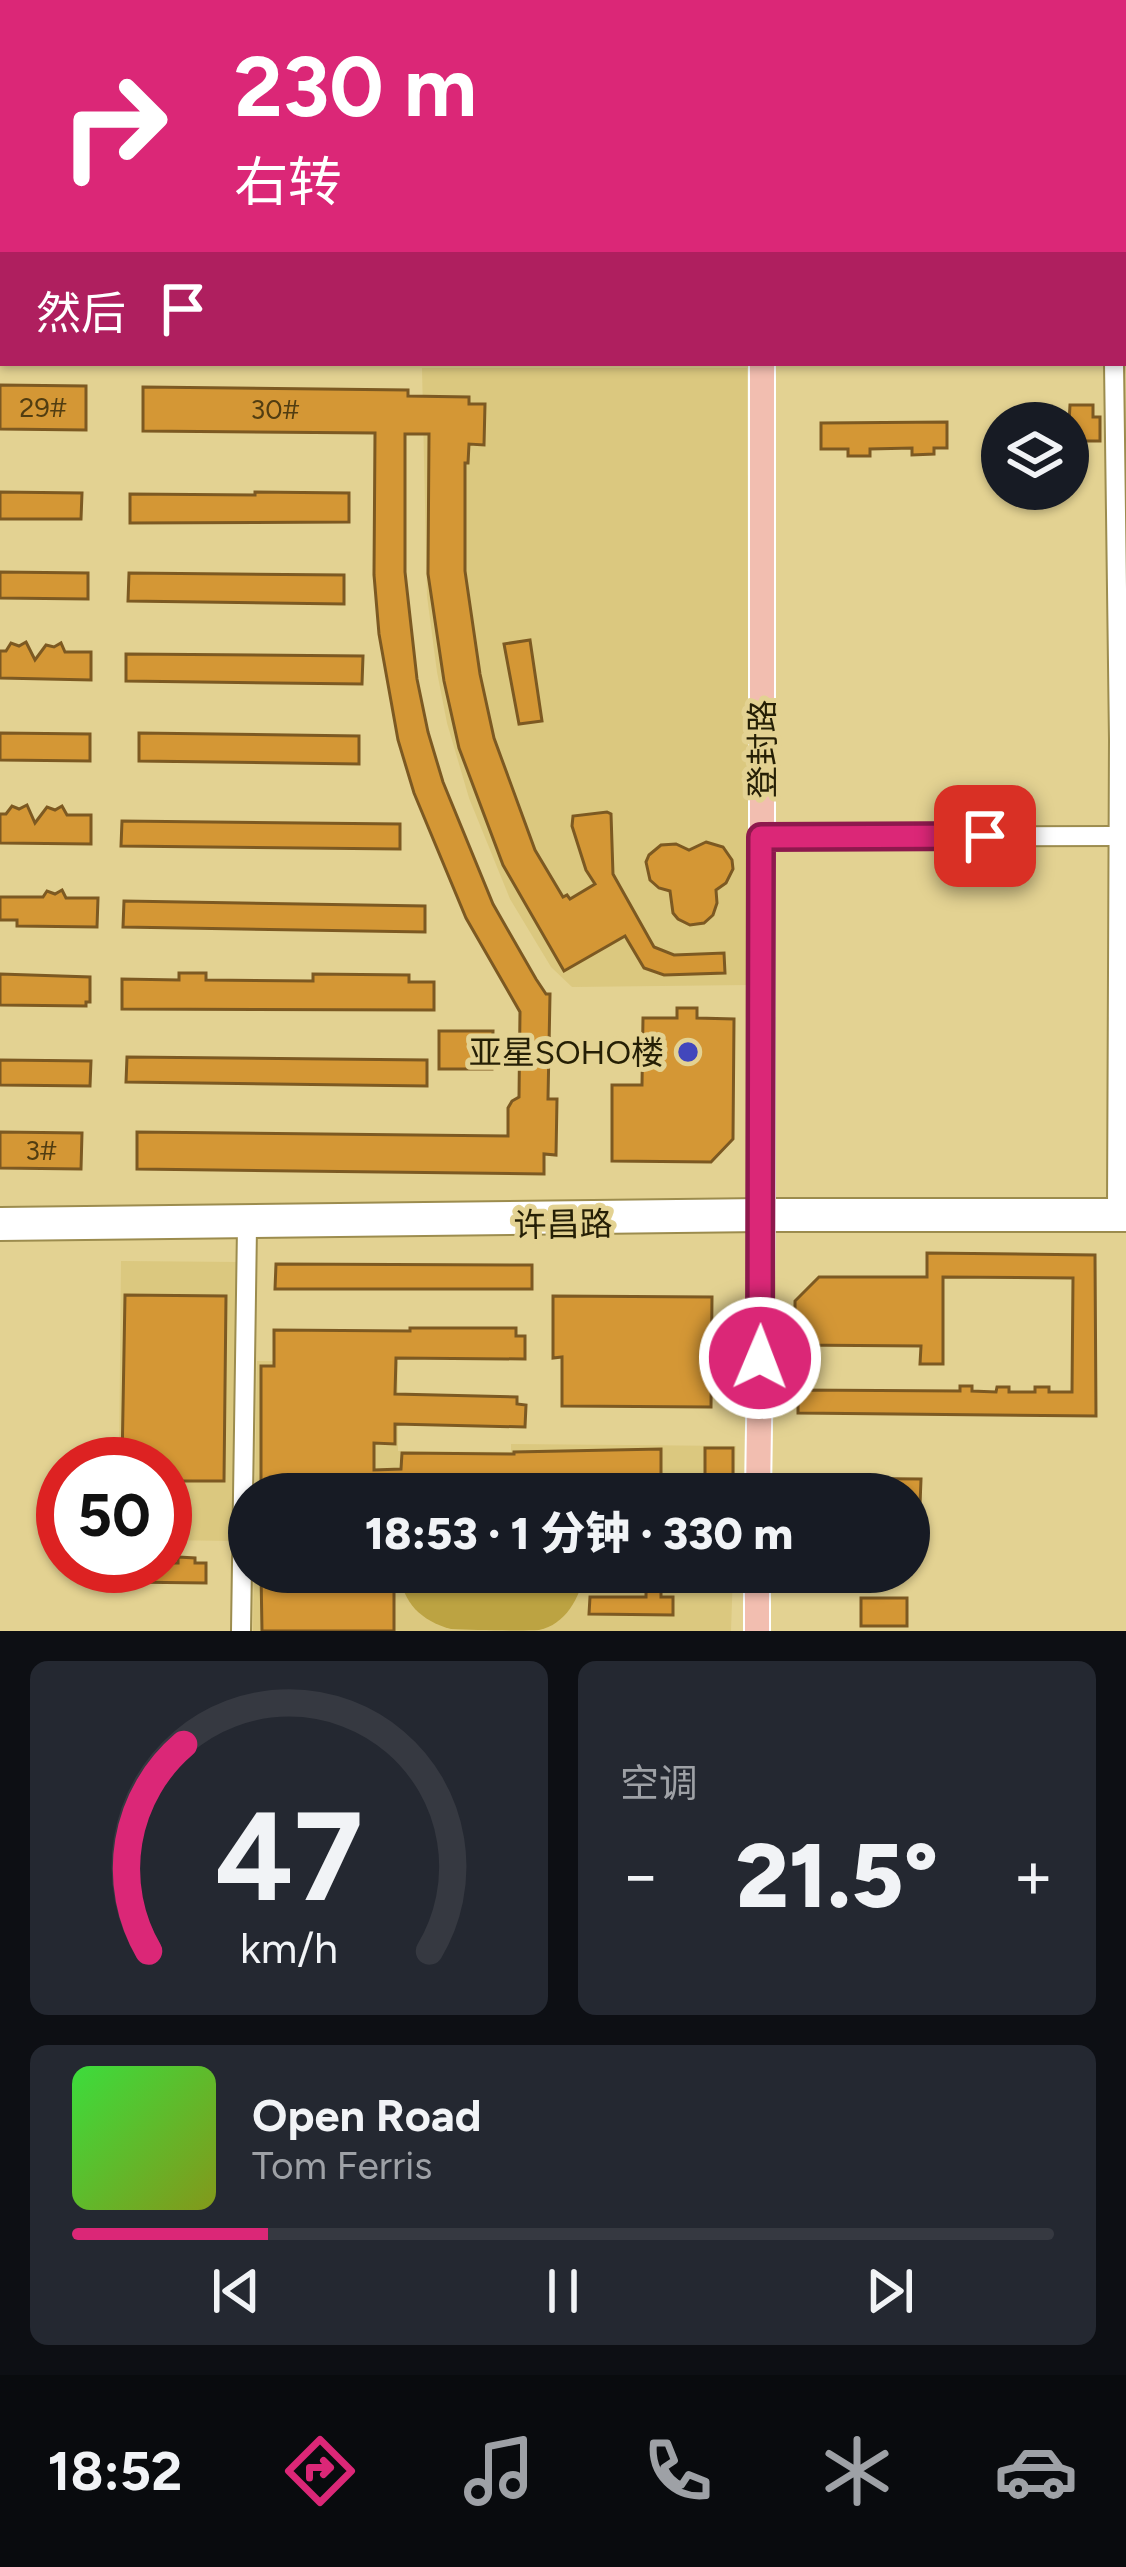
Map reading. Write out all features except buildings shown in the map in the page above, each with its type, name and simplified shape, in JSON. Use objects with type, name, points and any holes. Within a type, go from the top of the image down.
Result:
[{"type":"main road","name":"登封路","points":[[758,1473],[762,366]]},
{"type":"main road","points":[[757,1631],[758,1593]]},
{"type":"street","points":[[1114,366],[1123,788],[1119,836],[1123,1213]]},
{"type":"street","points":[[761,837],[1119,836]]},
{"type":"street","name":"许昌路","points":[[0,1217],[1123,1213]]},
{"type":"street","name":"许昌路","points":[[0,1231],[762,1215]]},
{"type":"street","points":[[241,1631],[247,1228]]},
{"type":"shaded area","points":[[422,368],[747,368],[749,985],[572,987],[551,967],[510,899],[469,798],[437,672],[427,596]]},
{"type":"shaded area","points":[[121,1261],[239,1262],[237,1473],[228,1473],[228,1541],[192,1540],[192,1437],[119,1437]]},
{"type":"shaded area","points":[[257,1361],[398,1362],[398,1451],[511,1452],[511,1444],[736,1446],[735,1473],[255,1473]]},
{"type":"shaded area","points":[[254,1593],[732,1593],[731,1631],[253,1631]]},
{"type":"shaded area","points":[[405,1593],[578,1593],[564,1616],[539,1630],[451,1629],[431,1621]]},
{"type":"place","name":"亚星SOHO楼","points":[[688,1052]]},
{"type":"route","points":[[760,1358],[761,837],[985,836]]}]
